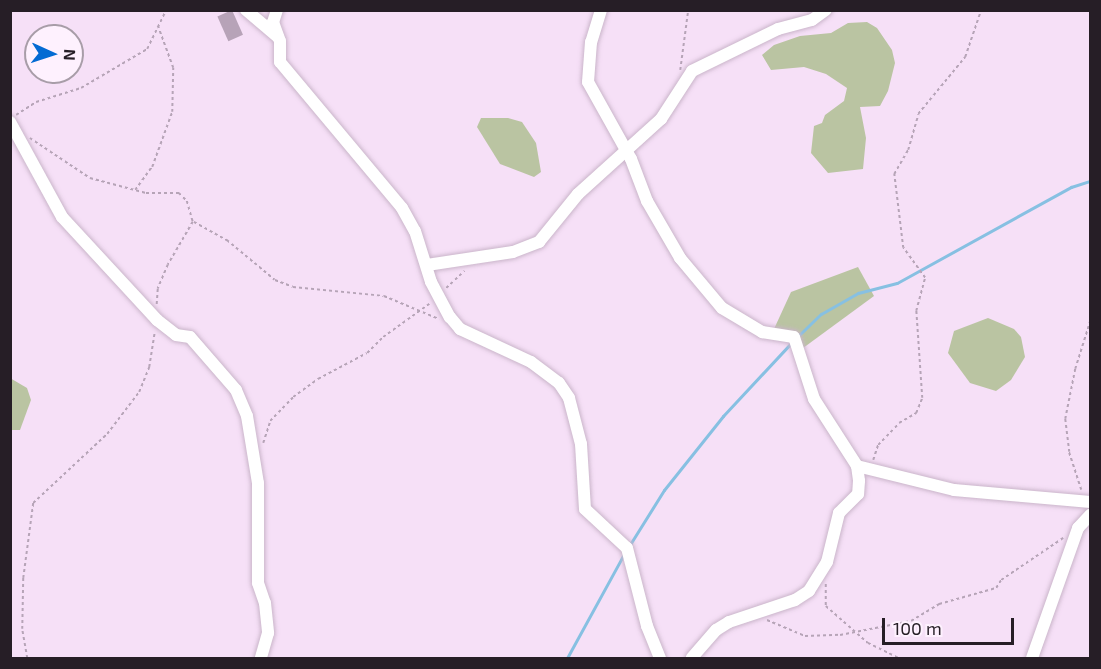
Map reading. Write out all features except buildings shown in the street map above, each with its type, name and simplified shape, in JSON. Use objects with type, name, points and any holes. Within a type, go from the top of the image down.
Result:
[{"type":"street","points":[[246,10],[279,38]]},
{"type":"street","points":[[277,10],[273,22],[279,38],[280,62],[402,207],[415,231],[439,296],[460,329],[531,362],[559,383],[569,398],[581,444],[585,509],[627,548],[647,626],[660,658]]},
{"type":"street","points":[[601,10],[591,42],[588,82],[625,151],[647,201],[700,285],[722,308],[753,328],[794,337],[814,399],[862,469],[962,491],[1085,502]]},
{"type":"street","points":[[427,265],[513,252],[539,242],[578,194],[661,119],[692,71],[778,29],[812,20],[826,10]]},
{"type":"street","points":[[10,121],[57,210],[157,320],[176,335],[190,337],[236,390],[247,416],[256,461],[258,583],[265,603],[268,633],[261,658]]},
{"type":"street","points":[[692,658],[716,630],[756,615],[808,591],[827,562],[839,513],[858,494],[862,469]]},
{"type":"street","points":[[1032,658],[1078,528],[1090,515]]},
{"type":"path","points":[[10,121],[36,102],[81,88],[147,49],[166,10]]},
{"type":"path","points":[[680,89],[680,53],[688,10]]},
{"type":"path","points":[[862,469],[878,445],[899,423],[916,413],[922,398],[916,311],[925,278],[903,248],[894,174],[908,150],[918,114],[965,57],[981,10]]},
{"type":"path","points":[[135,190],[152,166],[172,112],[173,68],[157,26]]},
{"type":"path","points":[[18,136],[33,139],[90,178],[135,190],[179,193],[187,201],[193,222],[158,289],[157,320],[149,367],[139,392],[107,434],[33,503],[23,578],[22,629],[27,658]]},
{"type":"path","points":[[193,222],[226,240],[275,280],[293,287],[384,296],[420,309],[441,320]]},
{"type":"path","points":[[256,461],[270,421],[292,397],[318,379],[367,353],[439,296],[471,265]]},
{"type":"path","points":[[1085,502],[1065,419],[1075,369],[1090,321]]},
{"type":"path","points":[[756,615],[806,636],[856,632],[911,621],[939,604],[996,588],[1001,580],[1078,528]]},
{"type":"path","points":[[826,581],[826,606],[868,643],[899,658]]},
{"type":"green space","points":[[867,22],[877,28],[892,50],[895,63],[888,91],[880,106],[860,107],[866,138],[863,169],[828,173],[811,153],[814,126],[822,123],[825,115],[844,101],[847,88],[826,74],[804,67],[771,70],[762,55],[774,45],[800,36],[831,33],[848,23]]},
{"type":"green space","points":[[481,118],[508,118],[522,122],[536,143],[541,172],[534,177],[500,164],[477,127]]},
{"type":"green space","points":[[858,267],[874,296],[799,351],[774,329],[791,292]]},
{"type":"green space","points":[[988,318],[1014,329],[1021,337],[1025,357],[1011,380],[996,391],[970,383],[948,353],[954,331]]},
{"type":"green space","points":[[10,378],[27,388],[31,400],[20,430],[11,430]]},
{"type":"waterway","points":[[798,336],[821,314],[858,293],[897,283],[1071,187],[1090,181]]},
{"type":"waterway","points":[[629,546],[664,490],[723,416],[791,343]]},
{"type":"waterway","points":[[567,658],[624,554]]}]
